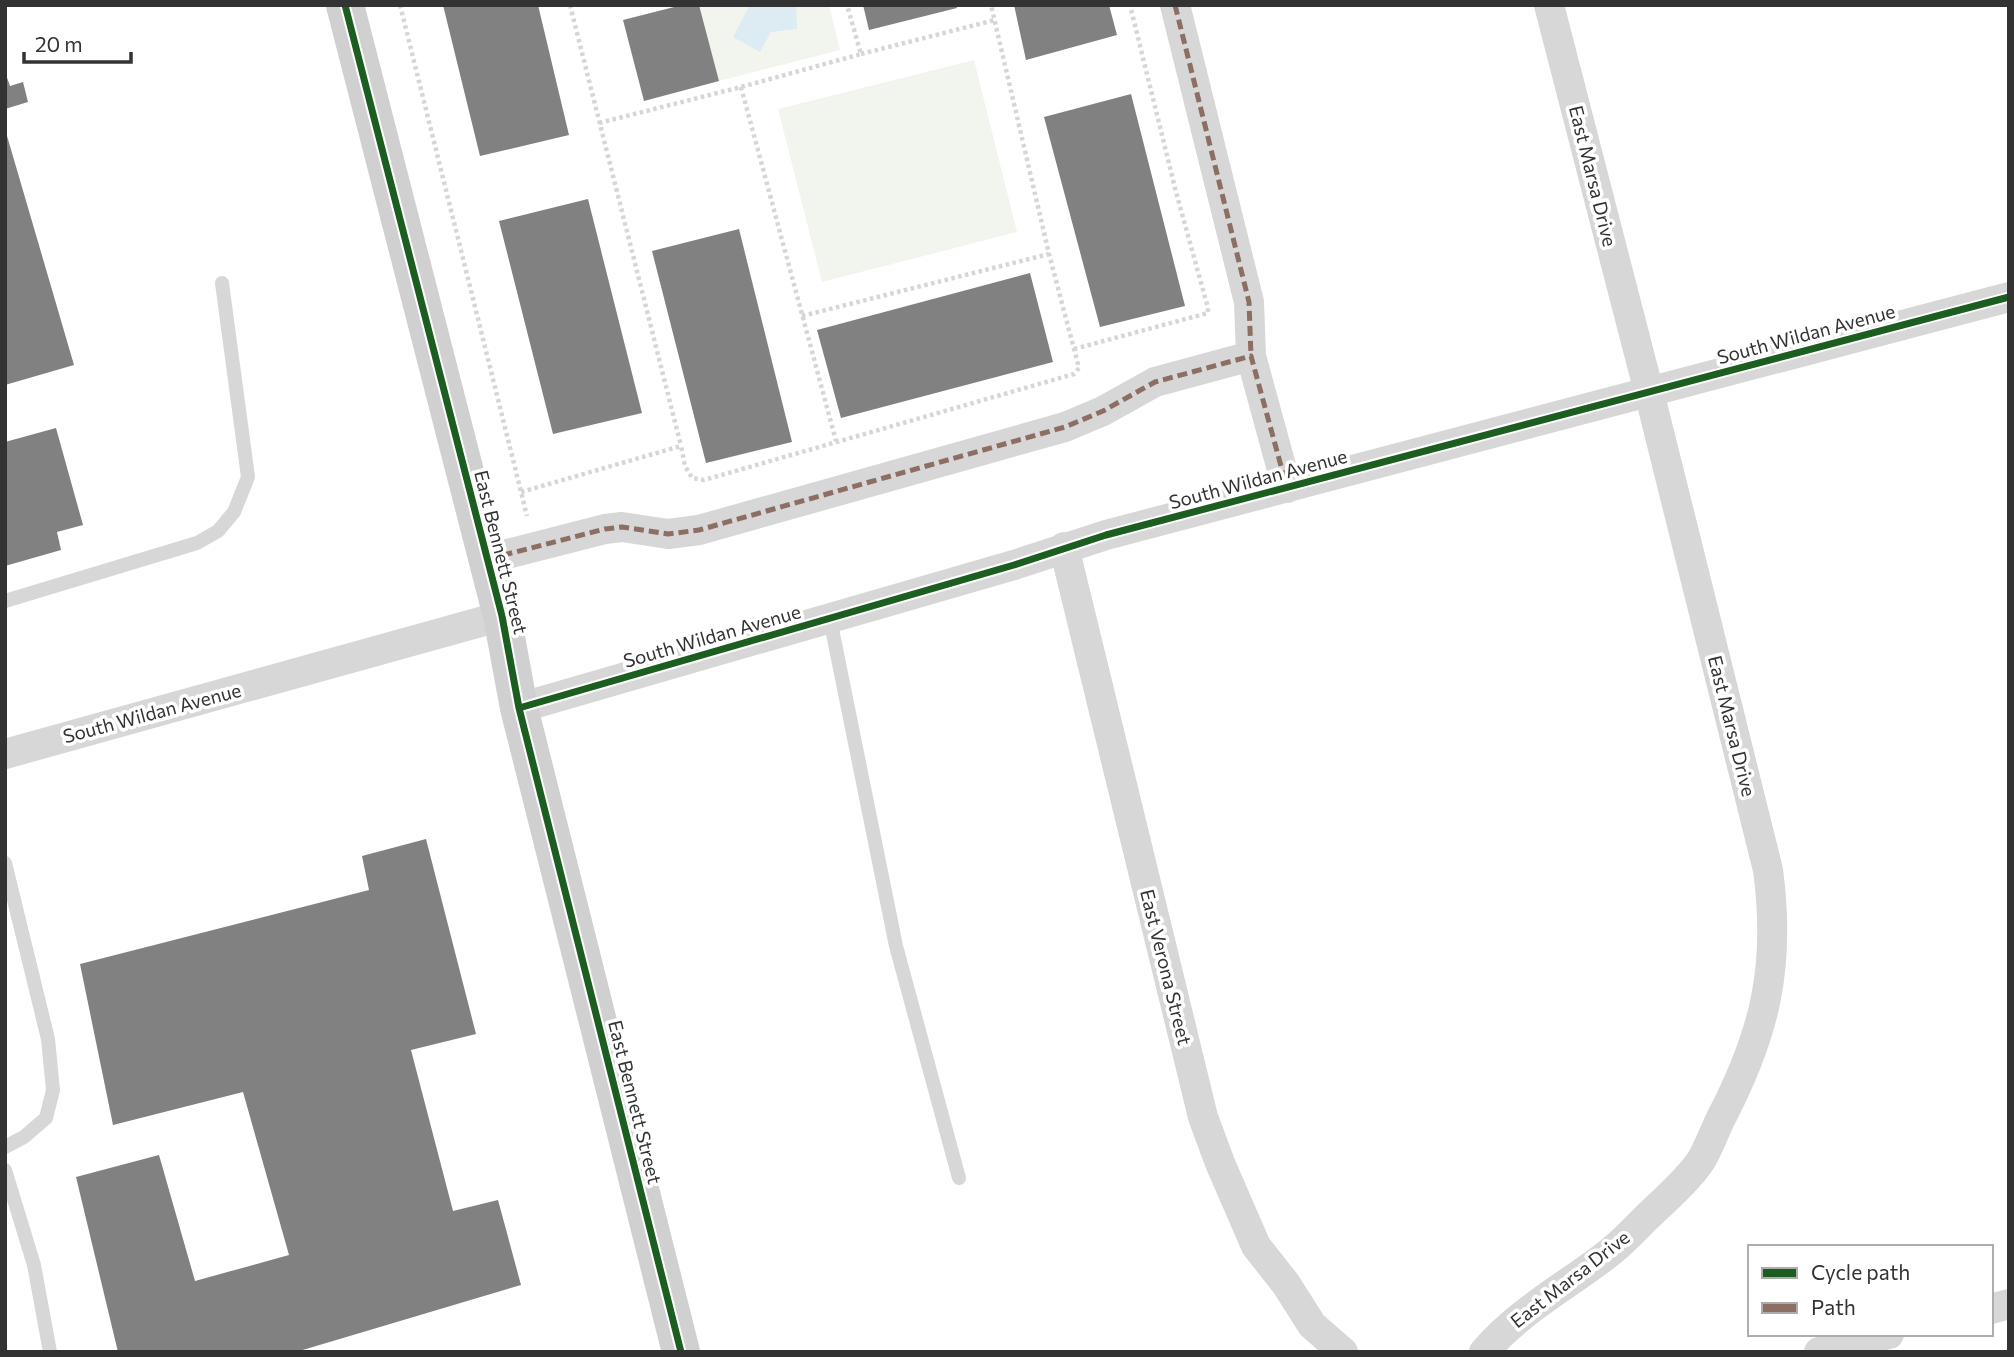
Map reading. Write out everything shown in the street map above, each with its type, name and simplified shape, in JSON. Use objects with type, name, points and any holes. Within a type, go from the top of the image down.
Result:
[{"type":"street","name":"East Bennett Street","points":[[345,5],[488,559],[519,708],[681,1352]]},
{"type":"street","points":[[1175,5],[1249,302],[1251,356],[1287,488]]},
{"type":"street","name":"East Marsa Drive","points":[[1485,1352],[1527,1310],[1610,1252],[1701,1160],[1736,1089],[1763,1017],[1770,980],[1773,930],[1768,870],[1549,5]]},
{"type":"street","name":"South Wildan Avenue","points":[[519,708],[1014,565],[1106,535],[2009,297]]},
{"type":"street","points":[[488,559],[605,529],[622,527],[668,534],[699,530],[1065,427],[1103,411],[1155,382],[1251,356]]},
{"type":"street","name":"East Verona Street","points":[[1064,547],[1203,1117],[1256,1246],[1286,1283],[1312,1325],[1343,1352]]},
{"type":"street","name":"South Wildan Avenue","points":[[5,754],[502,616]]},
{"type":"street","points":[[1819,1352],[1881,1336]]},
{"type":"lane","points":[[5,601],[197,543],[218,531],[234,512],[248,477],[222,284]]},
{"type":"lane","points":[[830,619],[896,946],[958,1178]]},
{"type":"lane","points":[[5,863],[48,1039],[53,1090],[46,1118],[24,1137],[5,1147]]},
{"type":"lane","points":[[5,1170],[34,1265],[50,1352]]},
{"type":"path","points":[[400,5],[521,492],[681,446]]},
{"type":"path","points":[[571,5],[685,466],[692,478],[704,480],[1074,374],[1079,368],[1049,254],[991,5]]},
{"type":"path","points":[[847,5],[861,54]]},
{"type":"path","points":[[1074,349],[1208,313],[1130,5]]},
{"type":"path","points":[[599,123],[995,20]]},
{"type":"path","points":[[741,88],[836,442]]},
{"type":"path","points":[[802,316],[1049,254]]},
{"type":"shaded area","points":[[699,5],[829,5],[840,50],[719,81]]},
{"type":"shaded area","points":[[750,5],[796,5],[797,29],[771,32],[760,52],[733,37]]},
{"type":"shaded area","points":[[974,60],[1017,232],[822,282],[778,109]]},
{"type":"building","points":[[443,5],[538,5],[569,135],[480,156]]},
{"type":"building","points":[[682,5],[699,5],[719,81],[644,101],[623,20]]},
{"type":"building","points":[[863,5],[956,5],[957,8],[869,30]]},
{"type":"building","points":[[1014,5],[1109,5],[1117,35],[1026,60]]},
{"type":"building","points":[[5,72],[10,86],[23,82],[28,102],[5,109]]},
{"type":"building","points":[[1131,94],[1185,306],[1100,327],[1044,117]]},
{"type":"building","points":[[5,129],[74,365],[5,385]]},
{"type":"building","points":[[588,199],[642,413],[553,434],[499,221]]},
{"type":"building","points":[[739,229],[792,442],[706,463],[652,251]]},
{"type":"building","points":[[1030,273],[1053,362],[841,418],[817,330]]},
{"type":"building","points":[[56,428],[83,525],[57,532],[61,550],[5,566],[5,442]]},
{"type":"building","points":[[426,839],[476,1034],[411,1050],[453,1211],[498,1200],[521,1285],[296,1352],[118,1352],[76,1177],[159,1155],[195,1281],[289,1255],[243,1092],[113,1125],[80,964],[369,890],[362,856]]},
{"type":"marked path","points":[[1175,5],[1249,302],[1251,356]]},
{"type":"marked path","points":[[488,559],[605,529],[622,527],[668,534],[699,530],[1065,427],[1103,411],[1155,382],[1251,356],[1287,488]]},
{"type":"cycle path","points":[[345,5],[502,616],[519,708],[681,1352]]},
{"type":"cycle path","points":[[519,708],[1014,565],[1106,535],[2009,297]]}]
